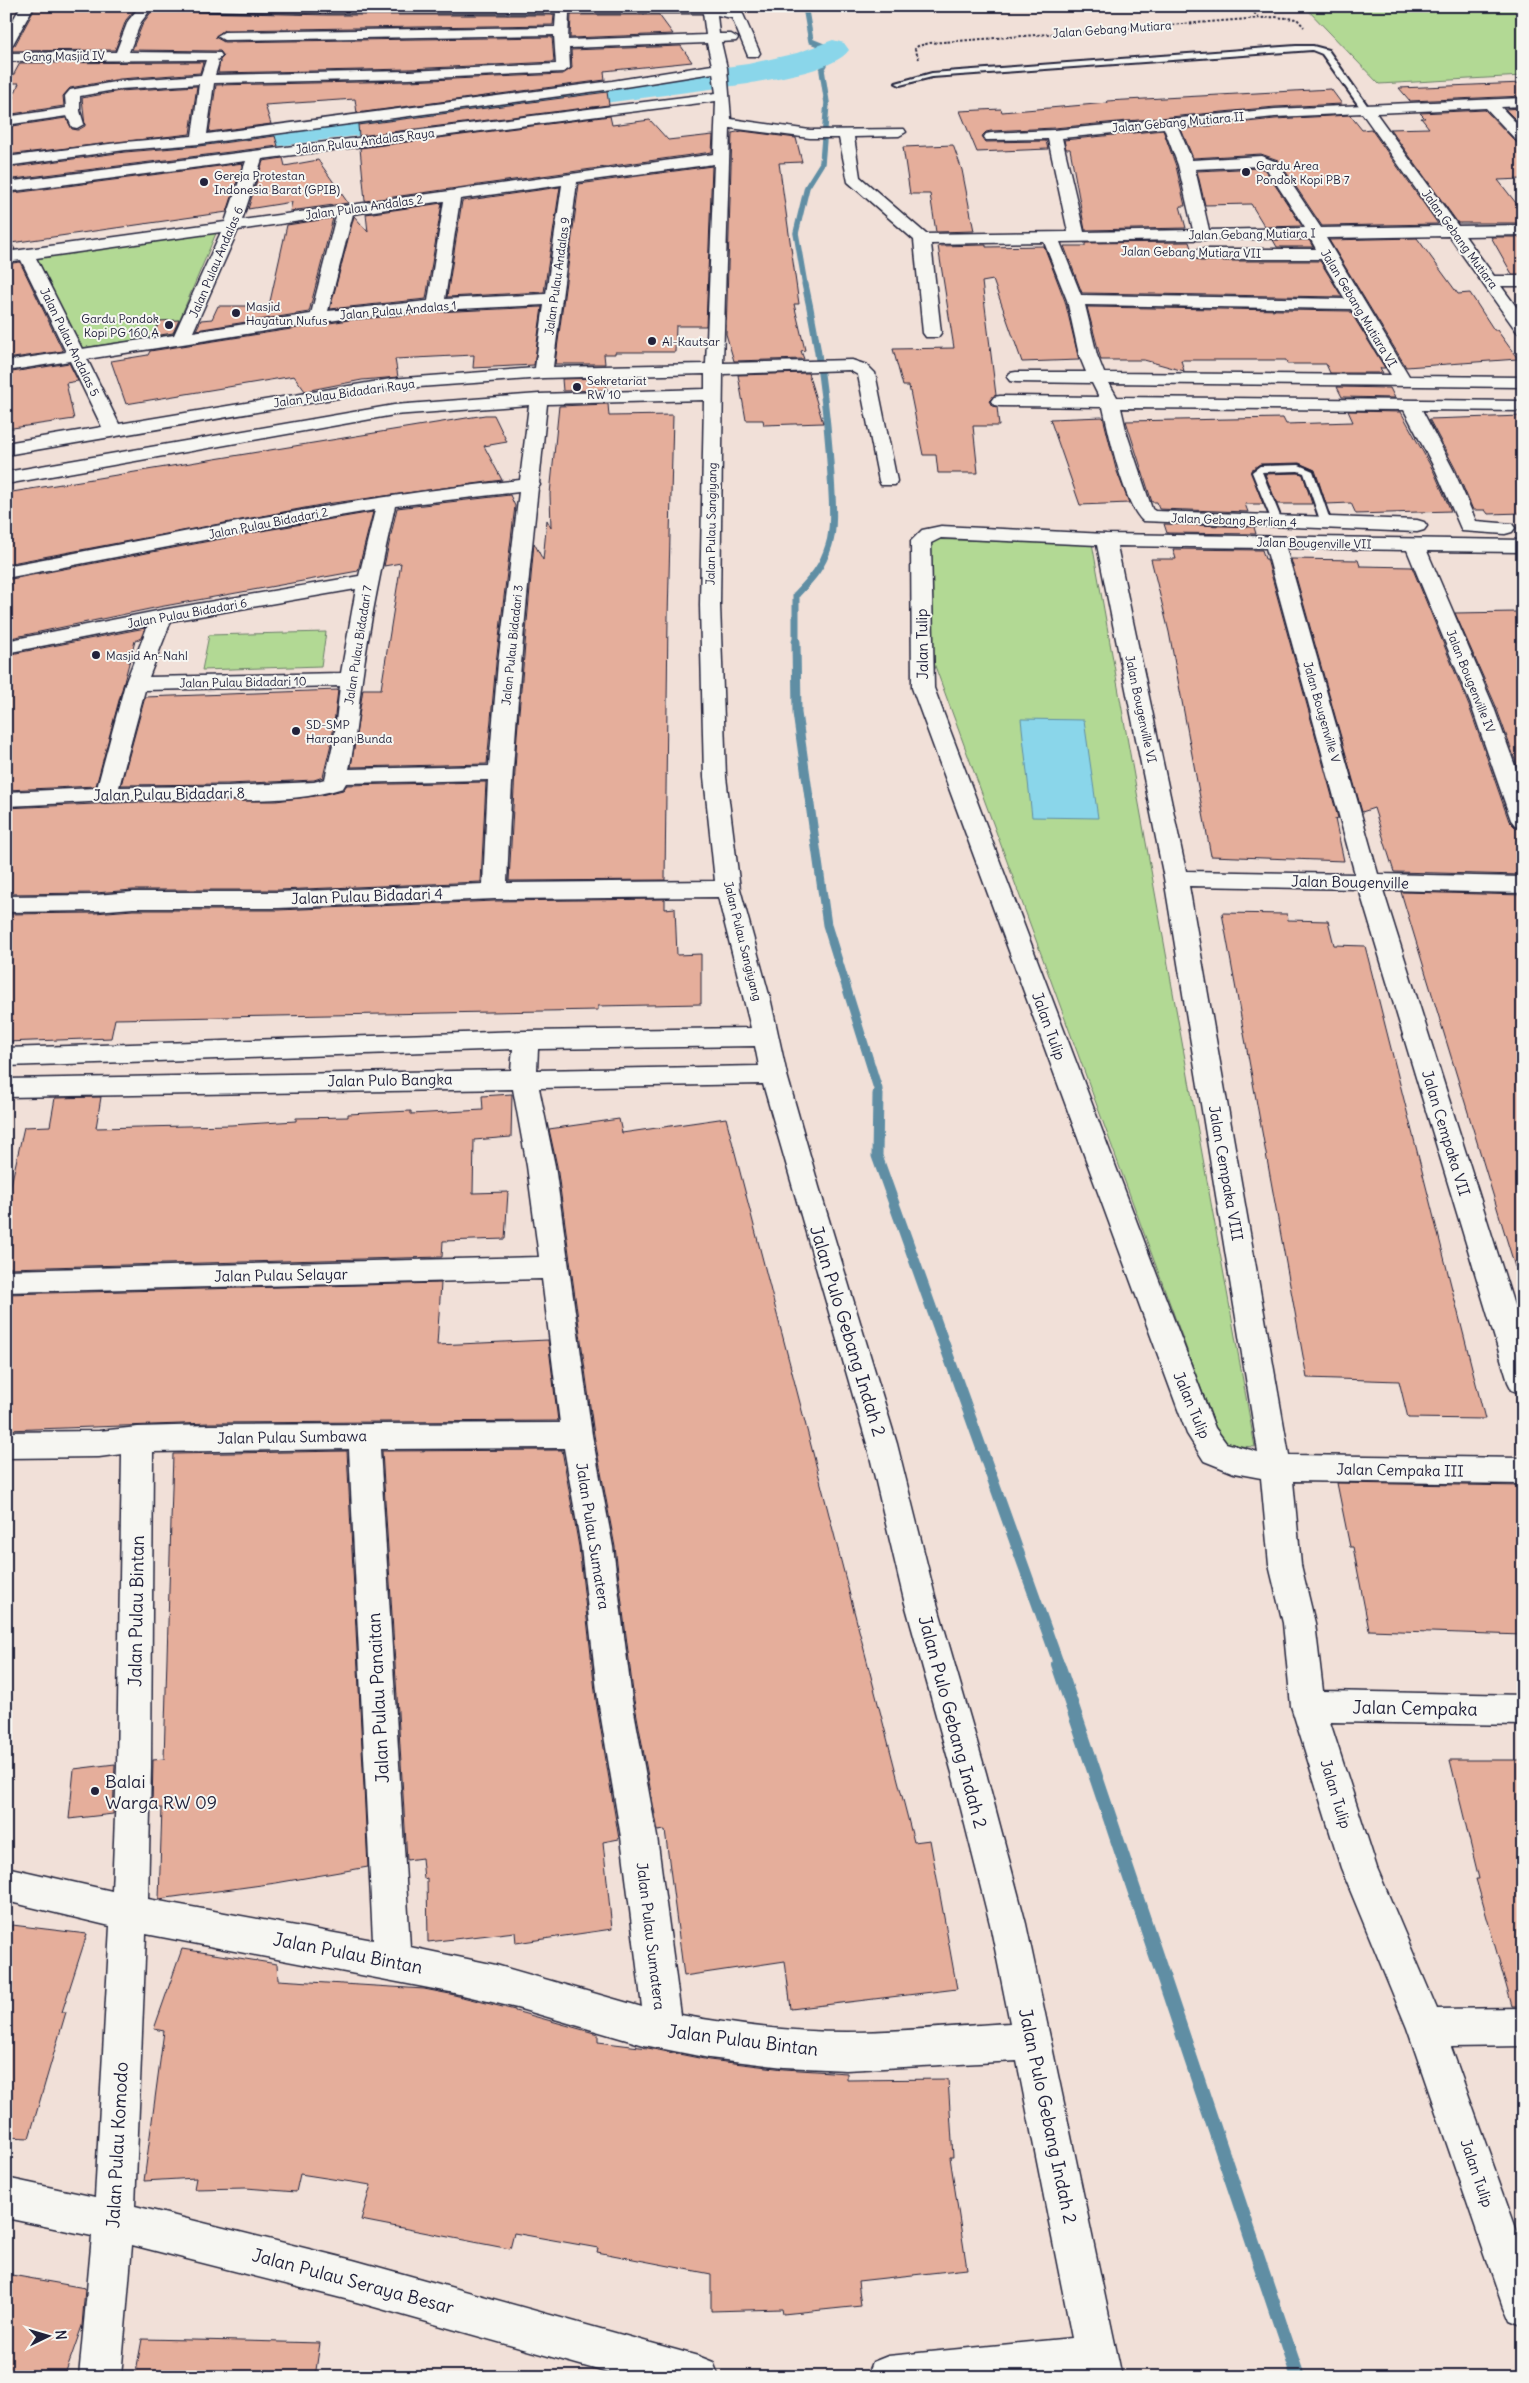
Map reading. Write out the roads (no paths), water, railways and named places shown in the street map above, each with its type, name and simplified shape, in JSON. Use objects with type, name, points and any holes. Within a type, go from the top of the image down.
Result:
[{"type":"street","points":[[6,44],[28,6]]},
{"type":"street","points":[[121,56],[135,21],[147,6]]},
{"type":"street","points":[[153,6],[328,9],[709,7],[738,15],[753,53]]},
{"type":"street","points":[[199,140],[207,79],[214,56],[224,36],[234,7]]},
{"type":"street","name":"Jalan Pulau Sangiyang","points":[[709,7],[712,39],[721,70],[724,92],[710,558],[715,777],[728,888],[774,1075]]},
{"type":"street","points":[[6,162],[125,146],[199,140],[408,93],[563,68],[562,37],[564,8]]},
{"type":"street","points":[[224,36],[420,34],[712,39],[746,37]]},
{"type":"street","points":[[408,93],[420,34]]},
{"type":"street","points":[[327,77],[341,35]]},
{"type":"street","name":"Gang Masjid IV","points":[[6,57],[214,56]]},
{"type":"street","points":[[6,121],[75,117],[72,96],[75,93],[120,85],[207,79],[327,77],[408,93],[721,70]]},
{"type":"street","name":"Jalan Pulau Andalas Raya","points":[[6,187],[724,92]]},
{"type":"street","name":"Jalan Gebang Mutiara II","points":[[991,137],[1054,134],[1275,113],[1523,102]]},
{"type":"street","points":[[1490,103],[1523,139]]},
{"type":"street","name":"Jalan Gebang Mutiara","points":[[1365,108],[1523,328]]},
{"type":"street","points":[[724,123],[748,124],[810,134],[899,132]]},
{"type":"street","points":[[1169,123],[1186,165],[1202,235]]},
{"type":"street","points":[[845,134],[853,179],[922,239],[1052,243]]},
{"type":"street","points":[[1054,134],[1077,237]]},
{"type":"street","name":"Jalan Pulau Andalas 6","points":[[181,339],[232,226],[256,154]]},
{"type":"street","name":"Jalan Pulau Andalas 2","points":[[6,257],[721,158]]},
{"type":"street","name":"Jalan Gebang Mutiara VI","points":[[1186,165],[1267,162],[1272,165],[1316,234],[1326,254],[1404,382]]},
{"type":"street","name":"Jalan Pulau Andalas 9","points":[[543,373],[570,179]]},
{"type":"street","points":[[436,305],[453,195]]},
{"type":"street","points":[[318,318],[346,209]]},
{"type":"street","name":"Jalan Gebang Mutiara I","points":[[1052,243],[1077,237],[1523,230]]},
{"type":"street","points":[[922,239],[932,333]]},
{"type":"street","name":"Jalan Gebang Mutiara VII","points":[[1052,243],[1143,252]]},
{"type":"street","name":"Jalan Gebang Berlian 4","points":[[1052,243],[1075,300],[1085,344],[1097,377],[1111,402],[1118,434],[1143,511],[1150,517],[1431,526]]},
{"type":"street","name":"Jalan Gebang Mutiara VII","points":[[1182,253],[1326,254]]},
{"type":"street","name":"Jalan Pulau Andalas 5","points":[[26,254],[113,430]]},
{"type":"street","points":[[1490,281],[1523,281]]},
{"type":"street","name":"Jalan Pulau Andalas 1","points":[[6,366],[385,309],[554,299]]},
{"type":"street","points":[[1075,300],[1356,304]]},
{"type":"street","name":"Jalan Pulau Bidadari Raya","points":[[6,449],[391,384],[543,373],[852,365],[862,369],[866,374],[888,482]]},
{"type":"street","points":[[1016,377],[1523,382]]},
{"type":"street","name":"Jalan Pulau Bidadari Raya","points":[[6,478],[394,410],[539,399],[714,394]]},
{"type":"street","name":"Jalan Pulau Bidadari 3","points":[[495,891],[500,773],[509,662],[539,399]]},
{"type":"street","points":[[1000,401],[1523,406]]},
{"type":"street","points":[[1410,405],[1444,470],[1460,527],[1523,528]]},
{"type":"street","points":[[238,409],[247,436]]},
{"type":"street","name":"Jalan Pulau Bidadari 2","points":[[6,572],[386,502],[454,492],[530,485]]},
{"type":"street","name":"Jalan Pulau Bidadari 7","points":[[335,781],[345,740],[350,679],[368,581],[386,502]]},
{"type":"street","name":"Jalan Bougenville VII","points":[[941,532],[1106,540],[1523,546]]},
{"type":"street","name":"Jalan Tulip","points":[[941,532],[929,534],[920,541],[922,688],[1202,1434],[1215,1452],[1234,1460],[1276,1468],[1285,1565],[1299,1624],[1308,1706],[1359,1868],[1426,2028],[1523,2306]]},
{"type":"street","name":"Jalan Bougenville VI","points":[[1106,540],[1176,878]]},
{"type":"street","name":"Jalan Bougenville V","points":[[1274,542],[1369,883]]},
{"type":"street","name":"Jalan Bougenville IV","points":[[1414,544],[1482,704],[1523,820]]},
{"type":"street","name":"Jalan Pulau Bidadari 6","points":[[6,647],[162,616],[368,581]]},
{"type":"street","points":[[106,795],[136,684],[162,616]]},
{"type":"street","name":"Jalan Pulau Bidadari 10","points":[[136,684],[350,679]]},
{"type":"street","name":"Jalan Pulau Bidadari 8","points":[[6,799],[162,792],[228,794],[316,788],[335,781],[500,773]]},
{"type":"street","name":"Jalan Cempaka VIII","points":[[1176,878],[1276,1468]]},
{"type":"street","name":"Jalan Bougenville","points":[[1176,878],[1523,885]]},
{"type":"street","name":"Jalan Cempaka VII","points":[[1369,883],[1523,1382]]},
{"type":"street","name":"Jalan Pulau Bidadari 4","points":[[6,904],[95,903],[133,900],[278,900],[495,891],[728,888]]},
{"type":"street","points":[[6,1088],[11,1057],[526,1040],[766,1037]]},
{"type":"street","name":"Jalan Pulau Sumatera","points":[[526,1040],[524,1078],[541,1166],[577,1435],[597,1547],[616,1700],[639,1837],[664,2031]]},
{"type":"street","name":"Jalan Pulo Bangka","points":[[6,1088],[774,1075]]},
{"type":"street","name":"Jalan Pulo Gebang Indah 2","points":[[774,1075],[841,1310],[882,1444],[920,1600],[969,1773],[1005,1915],[1099,2366]]},
{"type":"street","name":"Jalan Pulau Selayar","points":[[6,1282],[556,1268]]},
{"type":"street","name":"Jalan Pulau Sumbawa","points":[[6,1445],[99,1444],[138,1440],[364,1436],[577,1435]]},
{"type":"street","name":"Jalan Pulau Panaitan","points":[[364,1436],[392,1960]]},
{"type":"street","name":"Jalan Pulau Bintan","points":[[138,1440],[136,1688],[129,1912],[392,1960],[534,1993],[664,2031],[783,2048],[879,2052],[932,2046],[1032,2041]]},
{"type":"street","name":"Jalan Cempaka III","points":[[1276,1468],[1523,1471]]},
{"type":"street","name":"Jalan Cempaka","points":[[1308,1706],[1523,1710]]},
{"type":"street","points":[[6,1884],[129,1912]]},
{"type":"street","name":"Jalan Pulau Komodo","points":[[100,2377],[114,2219],[129,1912]]},
{"type":"street","points":[[1426,2028],[1523,2027]]},
{"type":"street","name":"Jalan Pulau Seraya Besar","points":[[6,2198],[114,2219],[445,2305],[698,2377]]},
{"type":"street","points":[[888,2377],[1099,2366]]},
{"type":"lane","name":"Jalan Gebang Mutiara","points":[[900,83],[932,75],[1313,48],[1325,52],[1365,108]]},
{"type":"lane","points":[[1277,521],[1257,472],[1260,469],[1299,468],[1308,471],[1326,523]]},
{"type":"water","points":[[1021,719],[1084,720],[1098,818],[1032,817]]},
{"type":"waterway","points":[[805,6],[811,41],[833,50],[822,70],[827,103],[822,163],[807,187],[796,233],[805,285]]},
{"type":"waterway","points":[[188,148],[748,74],[807,61],[833,50]]},
{"type":"waterway","points":[[796,642],[796,595],[820,566],[829,545],[833,521],[825,403],[805,284]]},
{"type":"waterway","points":[[796,642],[797,713],[827,925],[878,1094]]},
{"type":"waterway","points":[[878,1094],[877,1156],[1059,1665]]},
{"type":"waterway","points":[[1058,1664],[1298,2377]]},
{"type":"place","name":"Gardu Area Pondok Kopi PB 7","points":[[1246,172]]},
{"type":"place","name":"Gereja Protestan Indonesia Barat (GPIB)","points":[[204,182]]},
{"type":"place","name":"Masjid Hayatun Nufus","points":[[236,313]]},
{"type":"place","name":"Gardu Pondok Kopi PG 160 A","points":[[169,325]]},
{"type":"place","name":"Al-Kautsar","points":[[652,341]]},
{"type":"place","name":"Sekretariat RW 10","points":[[577,387]]},
{"type":"place","name":"Masjid An-Nahl","points":[[96,655]]},
{"type":"place","name":"SD-SMP Harapan Bunda","points":[[296,731]]},
{"type":"place","name":"Balai Warga RW 09","points":[[95,1791]]}]
